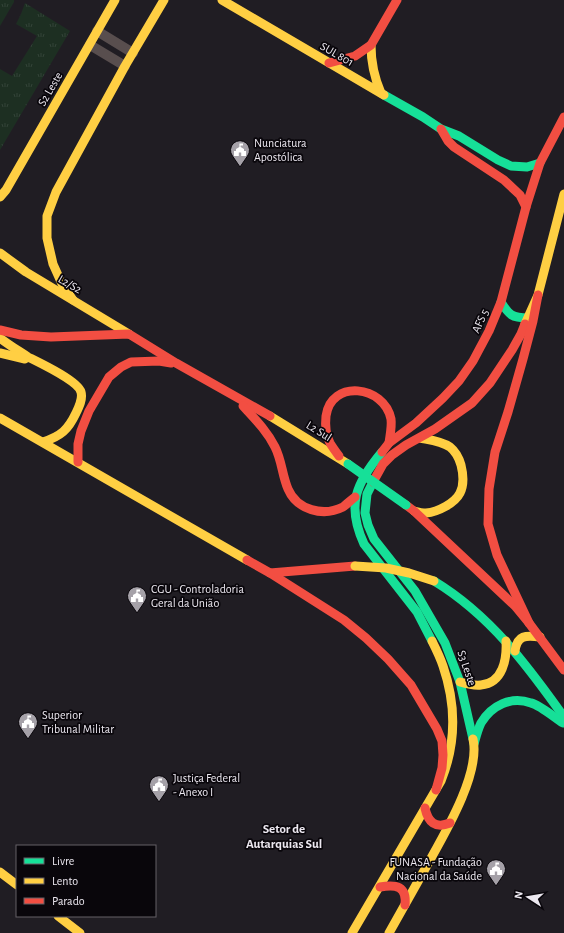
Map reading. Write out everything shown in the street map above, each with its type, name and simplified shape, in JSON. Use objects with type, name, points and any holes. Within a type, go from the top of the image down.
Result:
[{"type":"main road","name":"S2 Leste","points":[[0,208],[3,194],[116,0]]},
{"type":"main road","points":[[73,300],[62,284],[53,264],[47,238],[48,216],[56,192],[125,66],[164,0]]},
{"type":"main road","name":"SUL 801","points":[[222,0],[422,116],[441,129],[452,132],[498,160],[512,166],[527,167],[540,163]]},
{"type":"main road","points":[[329,63],[356,56],[371,45],[397,0]]},
{"type":"main road","points":[[371,45],[372,71],[381,92]]},
{"type":"main road","name":"AFS 5","points":[[355,497],[369,466],[389,443],[416,423],[443,398],[459,381],[473,361],[486,337],[501,302],[526,207],[540,163],[564,117]]},
{"type":"main road","name":"SUL 801","points":[[441,129],[448,141],[454,147],[504,180],[520,195],[526,207]]},
{"type":"main road","points":[[475,161],[482,150]]},
{"type":"main road","points":[[529,623],[497,555],[488,524],[488,489],[495,452],[523,358],[538,295],[561,220],[563,200]]},
{"type":"main road","name":"L2/S2","points":[[0,253],[9,261],[32,276],[129,334]]},
{"type":"main road","points":[[420,438],[472,403],[490,383],[512,350],[538,295]]},
{"type":"main road","points":[[501,302],[506,311],[515,318],[528,318]]},
{"type":"main road","points":[[0,330],[21,335],[51,337],[129,334]]},
{"type":"main road","name":"L2 Sul","points":[[129,334],[176,363],[283,423],[345,462],[410,508],[475,567],[515,606],[564,670]]},
{"type":"main road","points":[[0,338],[34,361],[72,382],[80,389],[82,400],[73,421],[65,432],[56,438],[43,442]]},
{"type":"main road","points":[[0,353],[34,361]]},
{"type":"main road","points":[[78,462],[78,444],[81,431],[89,412],[108,377],[121,367],[131,362],[152,361],[176,363]]},
{"type":"main road","points":[[345,462],[329,442],[325,427],[327,409],[337,396],[344,392],[354,390],[364,391],[374,395],[383,402],[388,408],[391,418],[392,425],[389,443]]},
{"type":"main road","points":[[232,394],[257,421],[271,440],[279,454],[291,495],[299,504],[314,511],[329,512],[342,508],[355,497]]},
{"type":"main road","points":[[0,409],[15,426]]},
{"type":"main road","points":[[0,418],[270,574],[344,620],[361,633],[388,659],[411,685],[437,729],[442,741],[443,755],[442,768],[436,790]]},
{"type":"main road","points":[[410,508],[426,513],[437,511],[449,504],[459,493],[463,480],[462,467],[452,448],[443,443],[420,438]]},
{"type":"main road","name":"S3 Leste","points":[[389,933],[450,824],[461,800],[470,778],[474,744],[460,682],[445,644],[415,591],[374,539],[365,513],[367,494],[376,474],[392,455],[406,445],[420,438]]},
{"type":"main road","name":"S3 Leste","points":[[352,933],[436,790],[445,771],[453,725],[451,695],[443,665],[417,612],[364,544],[358,531],[355,519],[355,497]]},
{"type":"main road","points":[[270,574],[355,566],[386,568],[434,581],[456,595],[506,641],[545,690],[564,717]]},
{"type":"main road","points":[[515,651],[515,646],[522,637],[540,637]]},
{"type":"main road","points":[[460,682],[482,686],[497,679],[502,672],[505,661],[506,641]]},
{"type":"main road","points":[[474,744],[482,724],[491,710],[508,701],[520,700],[534,703],[564,723]]},
{"type":"main road","points":[[425,808],[428,819],[434,824],[441,826],[450,824]]},
{"type":"main road","points":[[0,872],[16,884]]},
{"type":"main road","points":[[380,887],[387,885],[395,886],[401,889],[405,896],[405,905]]},
{"type":"main road","points":[[59,917],[80,933]]},
{"type":"street","points":[[97,31],[133,52]]},
{"type":"street","points":[[90,45],[125,66]]},
{"type":"green space","points":[[0,0],[14,0],[14,2],[0,26]]},
{"type":"green space","points":[[25,3],[70,31],[0,150],[0,69],[12,76],[37,36],[16,24]]},
{"type":"traffic: fast","points":[[384,95],[441,129],[459,136],[498,160],[511,166],[527,167],[540,163]]},
{"type":"traffic: fast","points":[[501,302],[506,310],[512,315],[528,318]]},
{"type":"traffic: fast","points":[[382,452],[366,474],[356,495],[356,518],[359,530],[364,544],[417,612],[432,641]]},
{"type":"traffic: fast","points":[[348,464],[406,505]]},
{"type":"traffic: fast","points":[[373,482],[367,494],[365,513],[368,525],[374,539],[415,591],[445,643],[460,682],[473,739]]},
{"type":"traffic: fast","points":[[434,581],[454,594],[490,625],[521,660],[564,717]]},
{"type":"traffic: fast","points":[[474,744],[480,725],[485,717],[496,707],[509,702],[524,701],[535,704],[563,723]]},
{"type":"traffic: slow","points":[[0,197],[6,190],[115,0]]},
{"type":"traffic: slow","points":[[73,300],[62,284],[53,264],[47,238],[47,216],[56,192],[125,66],[164,0]]},
{"type":"traffic: slow","points":[[222,0],[384,95]]},
{"type":"traffic: slow","points":[[371,45],[373,69],[381,93]]},
{"type":"traffic: slow","points":[[525,324],[538,295],[564,194]]},
{"type":"traffic: slow","points":[[0,253],[26,272],[129,334]]},
{"type":"traffic: slow","points":[[0,338],[28,357],[66,378],[81,392],[80,403],[77,411],[67,428],[59,435],[43,442]]},
{"type":"traffic: slow","points":[[0,353],[25,359]]},
{"type":"traffic: slow","points":[[270,416],[348,464]]},
{"type":"traffic: slow","points":[[0,418],[247,560]]},
{"type":"traffic: slow","points":[[414,511],[426,513],[436,511],[446,506],[458,497],[463,483],[461,465],[457,455],[452,449],[439,442],[420,438]]},
{"type":"traffic: slow","points":[[355,566],[386,568],[434,581]]},
{"type":"traffic: slow","points":[[515,651],[518,642],[523,637],[540,637]]},
{"type":"traffic: slow","points":[[352,933],[441,781],[446,767],[452,738],[452,709],[447,680],[441,659],[432,641]]},
{"type":"traffic: slow","points":[[460,682],[470,685],[478,685],[494,680],[502,669],[506,655],[506,641]]},
{"type":"traffic: slow","points":[[389,933],[441,841],[466,788],[474,754],[473,739]]},
{"type":"traffic: slow","points":[[0,872],[16,884]]},
{"type":"traffic: slow","points":[[59,917],[80,933]]},
{"type":"traffic: jam","points":[[329,63],[355,56],[371,45],[397,0]]},
{"type":"traffic: jam","points":[[382,452],[389,443],[416,423],[443,398],[459,381],[473,361],[489,331],[501,302],[526,207],[540,163],[564,117]]},
{"type":"traffic: jam","points":[[441,129],[448,141],[454,147],[504,180],[520,195],[526,207]]},
{"type":"traffic: jam","points":[[529,623],[497,555],[488,524],[489,489],[495,452],[523,359],[538,295]]},
{"type":"traffic: jam","points":[[373,482],[383,464],[392,455],[406,445],[435,429],[472,403],[490,383],[512,350],[525,324]]},
{"type":"traffic: jam","points":[[0,330],[21,335],[51,337],[129,334],[176,363],[270,416]]},
{"type":"traffic: jam","points":[[78,462],[78,444],[81,431],[89,411],[109,377],[121,367],[131,362],[159,361],[171,363]]},
{"type":"traffic: jam","points":[[339,456],[330,443],[328,437],[326,416],[330,404],[337,396],[347,392],[358,391],[369,393],[379,399],[386,408],[391,419],[389,443]]},
{"type":"traffic: jam","points":[[243,406],[272,441],[279,458],[288,489],[292,496],[304,507],[319,511],[335,510],[343,507],[355,497]]},
{"type":"traffic: jam","points":[[406,505],[515,606],[564,670]]},
{"type":"traffic: jam","points":[[247,560],[344,620],[388,659],[411,685],[437,729],[442,741],[442,768],[436,790]]},
{"type":"traffic: jam","points":[[270,573],[355,566]]},
{"type":"traffic: jam","points":[[425,808],[428,817],[436,825],[445,825],[450,823]]},
{"type":"traffic: jam","points":[[380,887],[395,886],[402,890],[405,905]]},
{"type":"place","name":"Nunciatura Apostólica","points":[[240,167]]},
{"type":"place","name":"CGU - Controladoria Geral da União","points":[[137,613]]},
{"type":"place","name":"Superior Tribunal Militar","points":[[28,739]]},
{"type":"place","name":"Justiça Federal - Anexo I","points":[[159,802]]},
{"type":"place","name":"FUNASA - Fundação Nacional da Saúde","points":[[496,886]]},
{"type":"district","name":"Setor de Autarquias Sul","points":[[284,836]]}]
